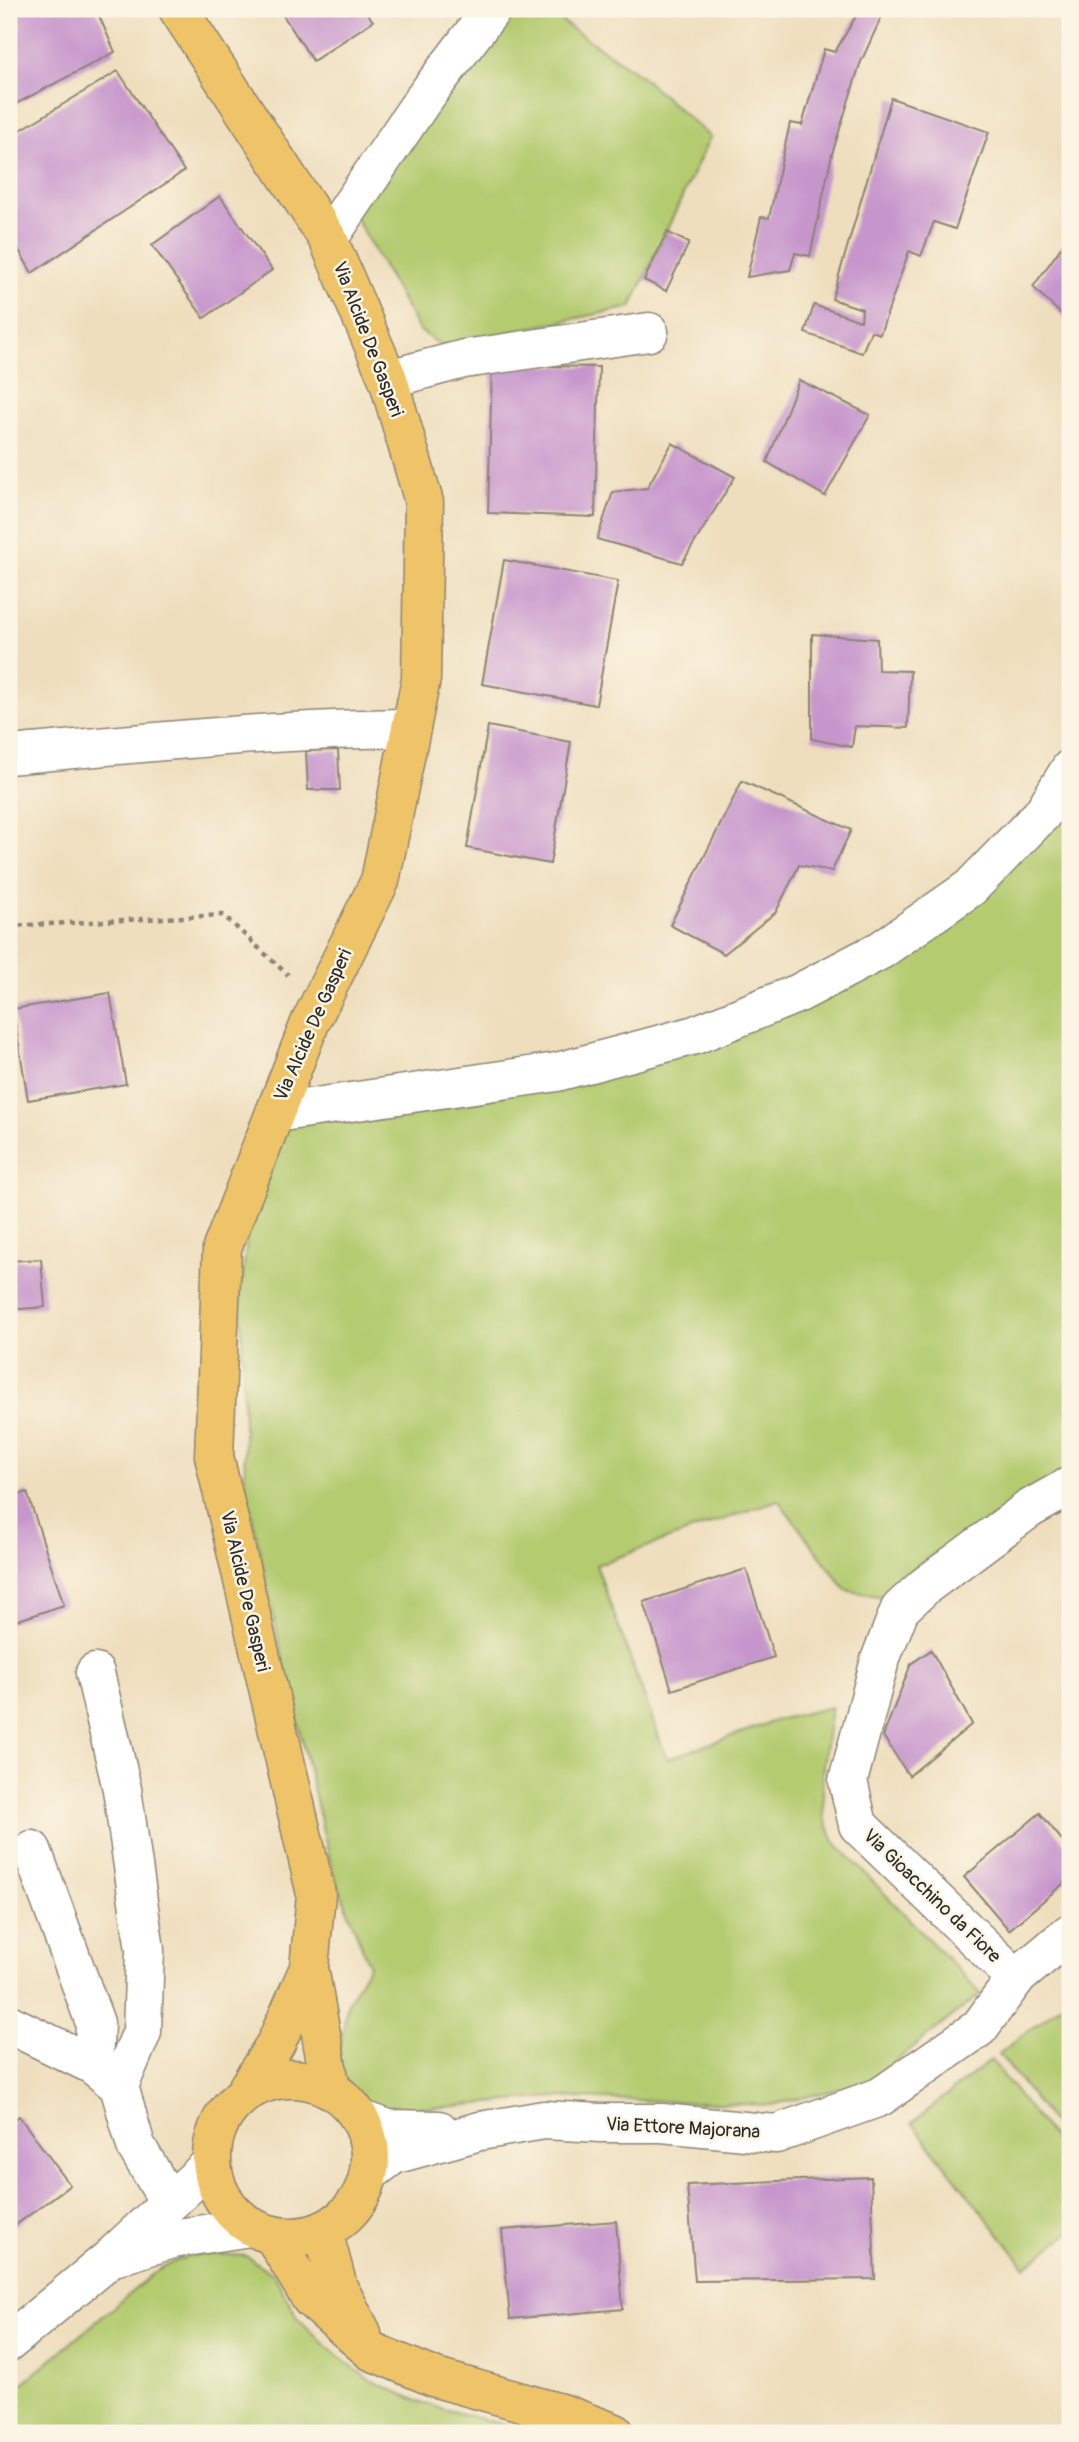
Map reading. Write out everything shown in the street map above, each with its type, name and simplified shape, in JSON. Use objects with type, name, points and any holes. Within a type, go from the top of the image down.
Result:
[{"type":"main road","name":"Via Alcide De Gasperi","points":[[178,9],[328,239],[388,379],[424,502],[421,679],[380,881],[319,1004],[222,1248],[214,1456],[316,1894],[309,1968],[331,2089]]},
{"type":"main road","points":[[309,1968],[276,2043],[245,2092],[225,2112],[214,2136],[211,2164],[217,2189],[230,2211],[262,2232],[312,2300],[371,2351],[436,2378],[564,2414],[615,2433]]},
{"type":"main road","points":[[245,2092],[266,2082],[288,2078],[310,2081],[331,2089],[347,2102],[360,2119],[370,2154],[369,2173],[360,2197],[344,2218],[323,2231],[299,2238],[262,2232]]},
{"type":"main road","points":[[323,2231],[338,2287],[371,2351]]},
{"type":"street","points":[[328,239],[422,101],[492,9]]},
{"type":"street","points":[[388,379],[464,359],[649,332]]},
{"type":"street","points":[[9,755],[342,728],[411,727]]},
{"type":"street","points":[[275,1113],[557,1072],[695,1035],[799,993],[881,950],[970,888],[1042,814],[1070,769]]},
{"type":"street","name":"Via Gioacchino da Fiore","points":[[1016,1978],[858,1825],[848,1781],[880,1660],[900,1609],[925,1586],[1029,1508],[1070,1486]]},
{"type":"street","points":[[95,1673],[122,1789],[145,1950],[142,2032],[106,2076]]},
{"type":"street","points":[[32,1850],[95,2023],[106,2076],[136,2146],[169,2202]]},
{"type":"street","name":"Via Ettore Majorana","points":[[480,2131],[544,2120],[662,2123],[776,2134],[880,2097],[979,2028],[1016,1978],[1070,1933]]},
{"type":"street","points":[[9,2024],[106,2076]]},
{"type":"street","points":[[360,2119],[388,2129],[480,2131]]},
{"type":"street","points":[[369,2173],[393,2155],[480,2131]]},
{"type":"street","points":[[9,2342],[109,2259],[211,2164]]},
{"type":"street","points":[[109,2259],[172,2239],[262,2232]]},
{"type":"path","points":[[9,926],[223,915],[319,1004]]},
{"type":"green space","points":[[493,9],[556,9],[564,23],[640,75],[710,137],[631,307],[441,346],[419,330],[350,208]]},
{"type":"green space","points":[[1070,769],[1070,1407],[1067,1408],[1070,1414],[1070,1470],[922,1562],[901,1580],[887,1598],[846,1590],[778,1500],[596,1565],[667,1759],[777,1720],[831,1707],[822,1773],[824,1818],[834,1841],[981,1994],[869,2082],[771,2105],[553,2097],[444,2107],[378,2108],[351,2092],[337,2064],[348,2002],[369,1965],[332,1869],[245,1482],[241,1290],[248,1231],[293,1110],[557,1072],[881,950]]},
{"type":"green space","points":[[1070,1998],[1070,2145],[999,2054]]},
{"type":"green space","points":[[991,2060],[1070,2160],[1070,2232],[1025,2267],[912,2123]]},
{"type":"green space","points":[[187,2256],[246,2256],[274,2275],[299,2319],[326,2346],[368,2379],[424,2404],[537,2433],[9,2433],[9,2395],[160,2268]]},
{"type":"building","points":[[9,9],[96,9],[115,52],[12,106],[9,100]]},
{"type":"building","points":[[279,9],[364,9],[373,21],[313,61]]},
{"type":"building","points":[[860,9],[885,9],[860,64],[832,154],[810,256],[795,253],[790,270],[747,277],[761,217],[769,218],[790,123],[802,125],[824,49],[835,52]]},
{"type":"building","points":[[118,71],[184,171],[32,273],[9,233],[9,137]]},
{"type":"building","points":[[891,98],[989,132],[955,229],[934,222],[921,256],[909,251],[880,334],[871,331],[862,353],[805,333],[814,305],[861,321],[862,309],[832,299]]},
{"type":"building","points":[[220,196],[272,270],[204,318],[152,245]]},
{"type":"building","points":[[667,232],[689,243],[666,291],[644,280]]},
{"type":"building","points":[[1070,235],[1070,323],[1033,287]]},
{"type":"building","points":[[492,365],[599,367],[595,517],[488,513]]},
{"type":"building","points":[[799,380],[870,415],[825,496],[767,462]]},
{"type":"building","points":[[672,443],[735,477],[682,563],[597,539],[613,492],[647,488]]},
{"type":"building","points":[[504,560],[618,581],[596,705],[482,684]]},
{"type":"building","points":[[812,634],[877,639],[878,670],[910,671],[908,728],[855,726],[852,747],[812,739]]},
{"type":"building","points":[[488,726],[571,742],[550,864],[467,848]]},
{"type":"building","points":[[338,750],[340,790],[308,790],[306,751]]},
{"type":"building","points":[[742,781],[851,830],[832,871],[799,865],[776,912],[724,954],[670,925]]},
{"type":"building","points":[[110,993],[126,1084],[28,1100],[13,1009]]},
{"type":"building","points":[[41,1259],[45,1307],[9,1310],[9,1261]]},
{"type":"building","points":[[27,1492],[64,1605],[9,1623],[9,1498]]},
{"type":"building","points":[[746,1569],[774,1657],[672,1690],[644,1602]]},
{"type":"building","points":[[931,1650],[972,1724],[909,1776],[883,1736],[911,1664]]},
{"type":"building","points":[[1040,1813],[1070,1850],[1070,1878],[1009,1930],[964,1877]]},
{"type":"building","points":[[19,2116],[70,2185],[9,2230],[9,2124]]},
{"type":"building","points":[[871,2177],[875,2279],[695,2281],[687,2185]]},
{"type":"building","points":[[616,2221],[623,2309],[510,2319],[502,2230]]}]
